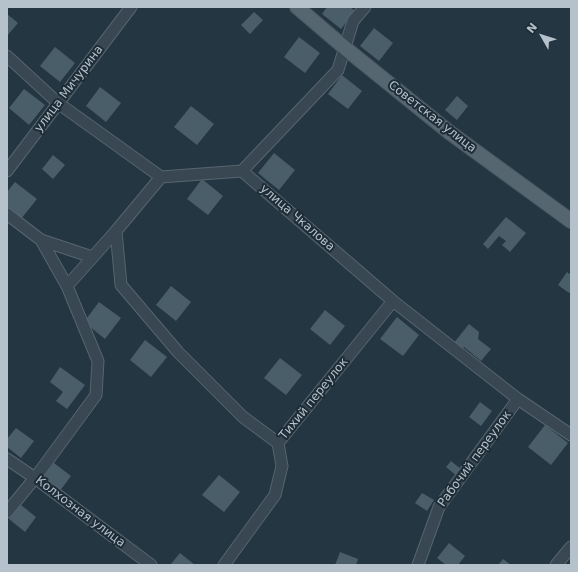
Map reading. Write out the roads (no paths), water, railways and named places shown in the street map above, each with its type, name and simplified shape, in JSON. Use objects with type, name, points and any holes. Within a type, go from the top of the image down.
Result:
[{"type":"main road","name":"Советская улица","points":[[297,7],[449,132],[571,221]]},
{"type":"street","name":"улица Мичурина","points":[[7,171],[131,7]]},
{"type":"street","points":[[7,56],[58,103],[161,177],[242,171],[338,70],[353,21],[365,7]]},
{"type":"street","name":"улица Чкалова","points":[[242,171],[393,301],[518,398],[571,435]]},
{"type":"street","points":[[68,286],[161,177]]},
{"type":"street","points":[[7,214],[41,240],[92,257]]},
{"type":"street","points":[[116,231],[121,285],[178,352],[243,417],[278,443]]},
{"type":"street","points":[[7,512],[35,478],[96,395],[98,361],[68,286],[41,240]]},
{"type":"street","name":"Тихий переулок","points":[[224,565],[275,495],[282,466],[278,443],[393,301]]},
{"type":"street","name":"Рабочий переулок","points":[[419,565],[439,507],[518,398]]},
{"type":"street","name":"Колхозная улица","points":[[7,460],[35,478],[151,565]]},
{"type":"street","points":[[556,565],[571,547]]}]
